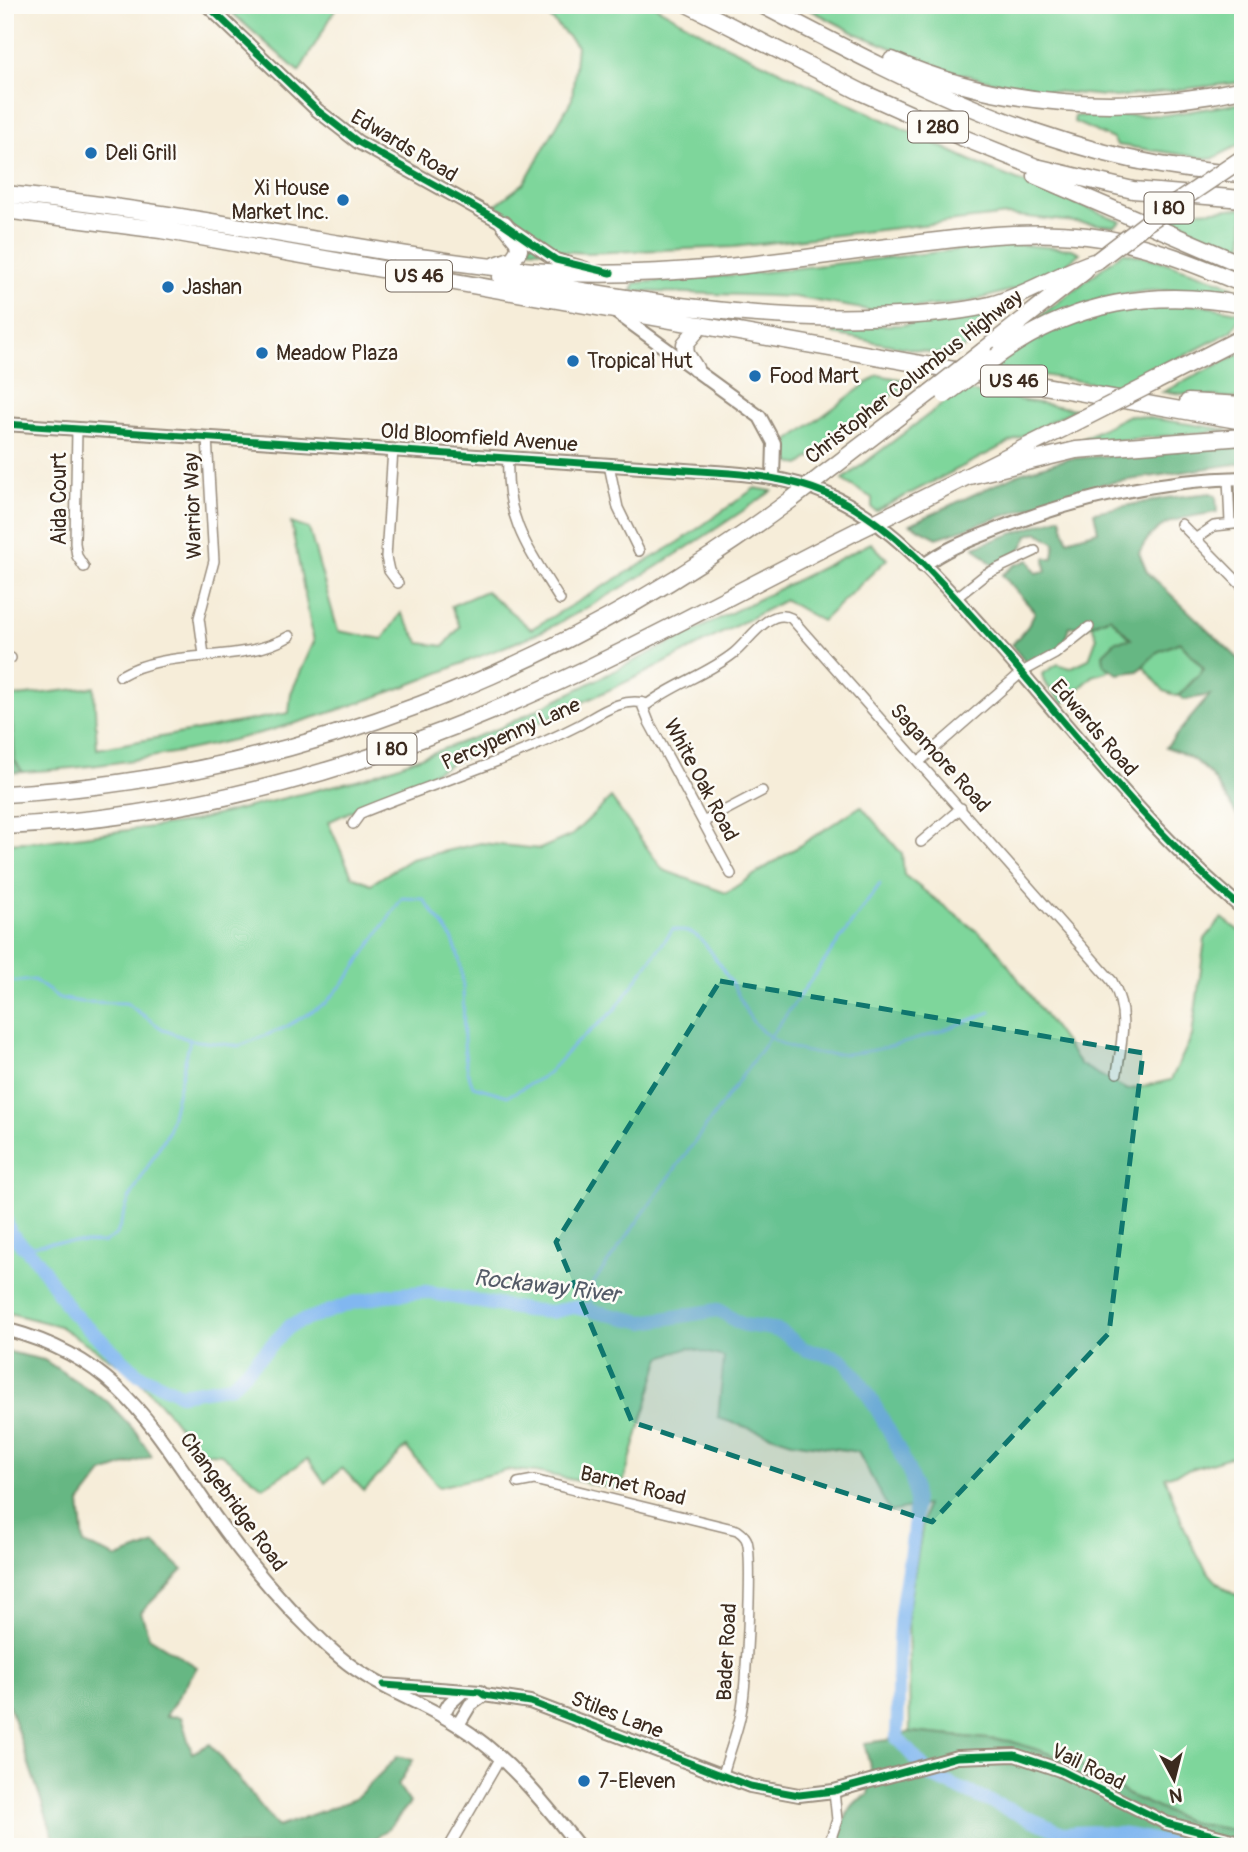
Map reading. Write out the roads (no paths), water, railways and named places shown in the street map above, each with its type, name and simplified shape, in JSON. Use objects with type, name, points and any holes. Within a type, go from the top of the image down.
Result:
[{"type":"highway","name":"I 280","points":[[689,5],[861,92],[1016,160]]},
{"type":"highway","points":[[762,5],[986,114],[1056,140],[1152,164],[1243,174]]},
{"type":"highway","points":[[798,24],[925,72],[1027,98],[1101,105],[1140,104],[1243,89]]},
{"type":"highway","name":"Christopher Columbus Highway","points":[[5,794],[120,782],[220,765],[309,743],[426,704],[516,666],[619,613],[705,561],[859,448],[878,444],[1097,261],[1148,222],[1243,158]]},
{"type":"highway","points":[[1016,160],[1091,182],[1132,190],[1243,199]]},
{"type":"highway","points":[[1016,160],[1023,170],[1243,265]]},
{"type":"highway","name":"US 46","points":[[5,194],[135,208],[488,267],[611,273],[707,270],[994,235],[1045,233],[1090,236],[1133,244],[1179,258],[1243,284]]},
{"type":"highway","name":"US 46","points":[[5,210],[161,230],[1243,421]]},
{"type":"highway","points":[[488,267],[513,259],[519,250],[518,241],[504,224]]},
{"type":"highway","points":[[463,264],[471,272],[696,309],[783,317],[842,318],[928,314],[989,305],[1032,291],[1073,268],[1097,261]]},
{"type":"highway","points":[[991,352],[1048,324],[1112,303],[1178,297],[1243,305]]},
{"type":"highway","points":[[695,368],[686,354],[685,344],[701,325]]},
{"type":"highway","name":"I 80","points":[[5,826],[104,817],[207,800],[288,782],[377,755],[532,694],[1243,337]]},
{"type":"highway","points":[[1152,405],[1167,400],[1243,405]]},
{"type":"highway","points":[[965,477],[1076,450],[1243,437]]},
{"type":"street","name":"Edwards Road","points":[[207,5],[339,128],[384,158],[504,224],[556,260],[611,273]]},
{"type":"street","points":[[604,308],[629,320],[760,417],[774,443],[773,478]]},
{"type":"street","name":"Old Bloomfield Avenue","points":[[5,424],[394,449],[773,478],[816,489],[839,499],[873,522],[923,566]]},
{"type":"street","name":"Aida Court","points":[[77,429],[75,543],[77,556],[84,567]]},
{"type":"street","name":"Warrior Way","points":[[204,655],[199,618],[215,561],[207,437]]},
{"type":"street","points":[[394,449],[386,556],[390,571],[398,583]]},
{"type":"street","points":[[508,459],[507,491],[514,523],[560,600]]},
{"type":"street","points":[[610,465],[618,508],[639,551]]},
{"type":"street","points":[[923,566],[959,545],[1054,509],[1134,489],[1237,478]]},
{"type":"street","points":[[1195,538],[1214,526],[1242,523],[1237,478]]},
{"type":"street","points":[[1230,523],[1237,478]]},
{"type":"street","points":[[1181,524],[1243,587]]},
{"type":"street","points":[[956,598],[986,574],[1035,551]]},
{"type":"street","name":"Edwards Road","points":[[923,566],[956,598],[1176,848],[1243,909]]},
{"type":"street","name":"Sagamore Road","points":[[648,704],[734,653],[770,619],[786,615],[920,761],[1112,981],[1124,1018],[1117,1073]]},
{"type":"street","points":[[920,761],[1022,672],[1055,654],[1089,627]]},
{"type":"street","points":[[120,676],[145,664],[264,646],[290,636]]},
{"type":"street","name":"Percypenny Lane","points":[[353,824],[361,813],[544,743],[621,703],[635,700],[648,704]]},
{"type":"street","name":"White Oak Road","points":[[648,704],[643,708],[649,722],[731,874]]},
{"type":"street","points":[[703,822],[762,791]]},
{"type":"street","points":[[921,842],[961,808]]},
{"type":"street","name":"Changebridge Road","points":[[5,1329],[68,1352],[123,1392],[153,1425],[208,1508],[261,1576],[343,1658],[384,1685],[458,1725],[500,1759],[552,1812],[579,1847]]},
{"type":"street","name":"Barnet Road","points":[[518,1483],[534,1479],[739,1532]]},
{"type":"street","name":"Bader Road","points":[[723,1775],[741,1713],[744,1692],[748,1544],[739,1532]]},
{"type":"street","name":"Stiles Lane","points":[[384,1685],[480,1692],[484,1695],[522,1700],[769,1791],[799,1795],[834,1791]]},
{"type":"street","points":[[442,1716],[463,1691]]},
{"type":"street","points":[[458,1725],[470,1705],[484,1695]]},
{"type":"street","name":"Vail Road","points":[[834,1791],[946,1759],[985,1754],[1029,1759],[1060,1770],[1166,1823],[1243,1843]]},
{"type":"street","points":[[449,1847],[500,1759]]},
{"type":"street","points":[[828,1847],[837,1820],[834,1791]]},
{"type":"waterway","points":[[590,1309],[594,1282],[880,884]]},
{"type":"waterway","points":[[5,982],[34,980],[59,998],[81,1002],[126,1003],[164,1030],[190,1040],[239,1046],[284,1028],[326,1003],[348,978],[402,898],[423,899],[448,932],[459,961],[465,1052],[473,1086],[508,1096],[546,1075],[576,1043],[614,1011],[673,929],[692,933],[704,942],[754,1023],[778,1042],[806,1052],[837,1054],[870,1051],[935,1033],[991,1012]]},
{"type":"waterway","points":[[26,1247],[54,1242],[103,1243],[117,1234],[129,1199],[168,1132],[190,1040]]},
{"type":"waterway","name":"Rockaway River","points":[[5,1217],[10,1233],[37,1260],[71,1312],[138,1374],[180,1394],[231,1386],[291,1325],[352,1303],[388,1295],[426,1292],[525,1310],[552,1312],[573,1307],[644,1322],[718,1310],[742,1324],[781,1332],[807,1350],[842,1360],[860,1382],[884,1421],[905,1462],[914,1489],[913,1540],[900,1626],[897,1738],[931,1776],[1065,1834],[1110,1833],[1185,1847]]},
{"type":"place","name":"Deli Grill","points":[[91,153]]},
{"type":"place","name":"Xi House Market Inc.","points":[[343,200]]},
{"type":"place","name":"Jashan","points":[[168,287]]},
{"type":"place","name":"Meadow Plaza","points":[[262,353]]},
{"type":"place","name":"Tropical Hut","points":[[573,361]]},
{"type":"place","name":"Food Mart","points":[[755,376]]},
{"type":"place","name":"7-Eleven","points":[[584,1781]]}]
